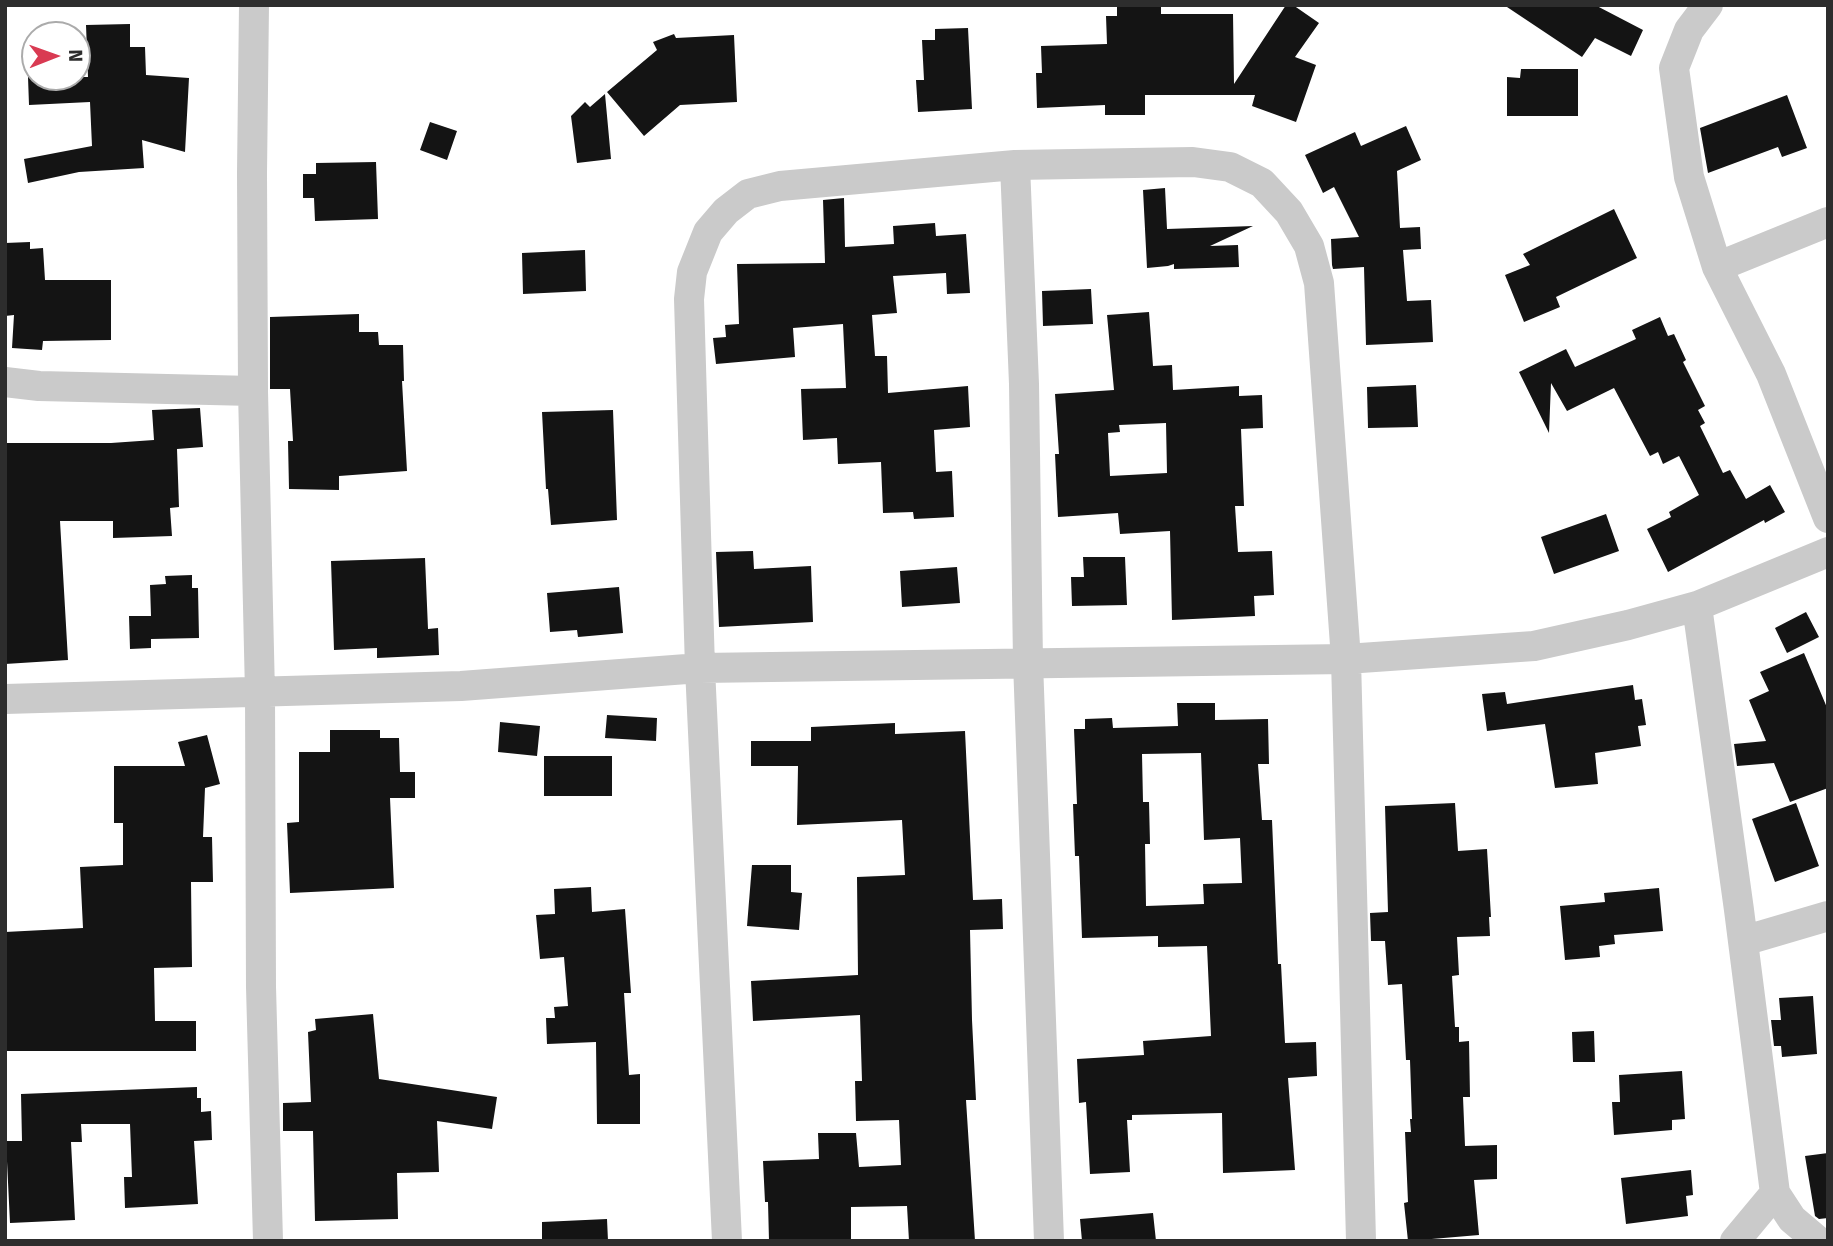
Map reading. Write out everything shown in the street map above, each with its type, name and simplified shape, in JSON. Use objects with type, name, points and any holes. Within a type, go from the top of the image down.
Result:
[{"type":"street","points":[[254,5],[253,391],[260,693],[261,987],[268,1241]]},
{"type":"street","points":[[1707,5],[1689,30],[1674,68],[1689,177],[1717,267],[1771,374],[1828,518]]},
{"type":"street","points":[[727,1241],[700,668],[689,299],[692,272],[708,232],[726,211],[748,194],[780,186],[1015,165],[1193,162],[1230,167],[1262,183],[1289,212],[1309,246],[1319,282],[1346,659],[1362,1241]]},
{"type":"street","points":[[1015,165],[1024,384],[1028,662],[1049,1241]]},
{"type":"street","points":[[1717,267],[1828,222]]},
{"type":"street","points":[[5,382],[39,386],[253,391]]},
{"type":"street","points":[[5,699],[461,686],[700,668],[1346,659],[1534,646],[1697,606],[1828,552]]},
{"type":"street","points":[[1697,606],[1774,1193],[1792,1219],[1818,1241]]},
{"type":"street","points":[[1743,941],[1828,916]]},
{"type":"street","points":[[1735,1241],[1774,1193]]},
{"type":"building","points":[[1117,5],[1161,5],[1161,14],[1233,14],[1234,84],[1286,5],[1293,5],[1319,23],[1295,57],[1316,65],[1296,122],[1252,106],[1255,95],[1145,95],[1145,115],[1105,115],[1105,105],[1037,108],[1036,73],[1042,73],[1041,46],[1107,44],[1106,16],[1117,16]]},
{"type":"building","points":[[1504,5],[1595,5],[1643,30],[1631,56],[1595,38],[1582,57]]},
{"type":"building","points":[[130,24],[130,47],[145,47],[146,75],[189,78],[185,152],[142,140],[144,168],[79,172],[28,183],[24,159],[92,146],[90,102],[29,105],[28,91],[91,91],[91,25]]},
{"type":"building","points":[[968,28],[972,109],[918,112],[916,80],[924,80],[922,40],[935,40],[935,29]]},
{"type":"building","points":[[674,34],[676,38],[734,35],[737,102],[680,105],[644,136],[607,92],[657,50],[653,42]]},
{"type":"building","points":[[1521,69],[1578,69],[1578,116],[1507,116],[1507,77],[1520,78]]},
{"type":"building","points":[[605,94],[611,159],[577,163],[571,116],[585,102],[590,107]]},
{"type":"building","points":[[1787,95],[1807,148],[1782,157],[1778,147],[1708,173],[1700,128]]},
{"type":"building","points":[[430,122],[457,131],[447,160],[420,150]]},
{"type":"building","points":[[1406,126],[1421,160],[1397,171],[1400,228],[1420,227],[1421,249],[1403,250],[1407,301],[1431,300],[1433,342],[1366,345],[1364,267],[1333,269],[1332,265],[1331,239],[1359,237],[1334,187],[1323,193],[1305,155],[1355,132],[1361,146]]},
{"type":"building","points":[[376,162],[378,219],[315,221],[314,198],[303,198],[303,174],[316,174],[316,163]]},
{"type":"building","points":[[1165,188],[1167,229],[1253,226],[1210,246],[1238,245],[1239,267],[1174,269],[1174,264],[1147,268],[1143,190]]},
{"type":"building","points":[[844,198],[845,247],[894,244],[893,226],[935,223],[936,236],[966,234],[970,293],[947,294],[946,273],[893,276],[897,313],[872,315],[875,356],[887,356],[888,393],[968,386],[970,427],[934,430],[936,472],[952,471],[954,517],[914,519],[913,512],[883,513],[881,462],[838,464],[837,438],[803,440],[801,389],[846,388],[843,324],[793,328],[795,357],[716,364],[713,338],[726,337],[725,325],[739,324],[737,264],[825,263],[823,200]]},
{"type":"building","points":[[1614,209],[1637,258],[1556,297],[1560,307],[1524,322],[1505,275],[1530,265],[1523,254]]},
{"type":"building","points":[[30,242],[30,249],[43,248],[45,280],[111,280],[111,340],[43,341],[42,350],[12,348],[14,315],[5,316],[5,243]]},
{"type":"building","points":[[585,250],[586,291],[523,294],[522,253]]},
{"type":"building","points":[[1091,289],[1093,324],[1043,326],[1042,291]]},
{"type":"building","points":[[1149,312],[1153,366],[1172,365],[1173,390],[1239,386],[1239,396],[1262,395],[1263,428],[1241,429],[1244,506],[1235,506],[1238,552],[1272,551],[1274,595],[1254,596],[1255,616],[1172,620],[1170,531],[1120,534],[1118,513],[1058,517],[1055,454],[1059,454],[1055,394],[1114,390],[1107,315]],"holes":[[[1166,423],[1167,473],[1110,476],[1108,433],[1120,432],[1119,425]]]},
{"type":"building","points":[[359,314],[359,332],[378,332],[379,345],[403,345],[402,381],[407,471],[339,476],[339,490],[289,489],[288,441],[293,441],[290,389],[270,389],[270,317]]},
{"type":"building","points":[[1660,317],[1668,336],[1674,334],[1686,360],[1683,362],[1705,406],[1698,410],[1705,423],[1700,426],[1723,473],[1730,470],[1746,499],[1770,485],[1785,512],[1765,523],[1764,520],[1668,572],[1647,529],[1671,517],[1669,512],[1699,495],[1679,456],[1663,464],[1658,452],[1650,456],[1614,388],[1567,411],[1551,383],[1549,433],[1519,372],[1566,349],[1575,367],[1636,339],[1632,330]]},
{"type":"building","points":[[1416,385],[1418,427],[1368,428],[1367,387]]},
{"type":"building","points":[[200,408],[203,447],[177,449],[179,507],[170,508],[172,536],[113,538],[113,521],[60,521],[68,660],[5,664],[5,443],[111,443],[154,440],[152,410]]},
{"type":"building","points":[[613,410],[617,520],[551,525],[546,489],[542,412]]},
{"type":"building","points":[[1606,514],[1619,551],[1554,574],[1541,537]]},
{"type":"building","points":[[753,551],[754,569],[811,566],[813,622],[719,627],[716,552]]},
{"type":"building","points":[[1083,557],[1125,557],[1127,605],[1072,606],[1071,577],[1084,577]]},
{"type":"building","points":[[425,558],[428,629],[438,628],[439,655],[377,658],[377,648],[334,650],[331,561]]},
{"type":"building","points":[[957,567],[960,603],[902,607],[900,571]]},
{"type":"building","points":[[192,575],[192,588],[198,588],[199,638],[151,639],[151,648],[130,649],[129,616],[151,616],[150,585],[166,584],[165,576]]},
{"type":"building","points":[[619,587],[623,633],[578,637],[577,630],[550,632],[547,593]]},
{"type":"building","points":[[1806,612],[1819,637],[1787,653],[1775,628]]},
{"type":"building","points":[[1804,653],[1828,710],[1828,788],[1790,802],[1774,763],[1737,766],[1734,744],[1766,741],[1749,700],[1769,691],[1760,672]]},
{"type":"building","points":[[1633,685],[1635,700],[1642,699],[1646,725],[1638,726],[1641,746],[1595,753],[1598,784],[1555,788],[1545,724],[1487,731],[1482,694],[1505,692],[1507,704]]},
{"type":"building","points":[[1177,703],[1215,703],[1215,720],[1268,719],[1269,764],[1258,764],[1262,820],[1272,820],[1278,964],[1281,964],[1285,1043],[1316,1042],[1317,1076],[1288,1078],[1295,1170],[1223,1173],[1222,1113],[1132,1115],[1132,1120],[1127,1120],[1130,1172],[1090,1174],[1086,1102],[1079,1103],[1077,1059],[1144,1055],[1143,1041],[1211,1036],[1207,946],[1158,947],[1158,936],[1082,938],[1079,856],[1075,856],[1073,804],[1077,804],[1074,729],[1085,729],[1085,719],[1112,718],[1113,728],[1178,726]],"holes":[[[1201,753],[1204,840],[1240,838],[1242,883],[1203,884],[1204,904],[1146,906],[1145,844],[1150,844],[1149,802],[1143,802],[1142,754]]]},
{"type":"building","points":[[607,715],[657,718],[656,741],[605,738]]},
{"type":"building","points":[[500,722],[540,726],[537,756],[498,752]]},
{"type":"building","points":[[895,723],[895,734],[965,731],[973,900],[1002,899],[1003,929],[970,930],[976,1100],[966,1100],[975,1241],[909,1241],[907,1206],[851,1207],[851,1241],[769,1241],[763,1161],[819,1159],[818,1133],[856,1133],[859,1167],[901,1165],[899,1120],[856,1121],[855,1081],[862,1081],[860,1015],[753,1021],[751,981],[858,975],[857,877],[905,875],[902,820],[797,825],[798,766],[751,766],[751,741],[811,741],[811,727]]},
{"type":"building","points":[[330,730],[380,730],[380,738],[399,738],[400,772],[415,772],[415,798],[390,798],[394,888],[290,893],[287,823],[299,822],[299,752],[330,752]]},
{"type":"building","points":[[207,735],[220,784],[205,788],[203,837],[212,837],[213,882],[191,882],[192,967],[154,968],[155,1021],[196,1021],[196,1051],[6,1051],[5,932],[83,928],[80,867],[123,865],[123,823],[114,823],[114,766],[185,766],[178,742]]},
{"type":"building","points":[[544,756],[612,756],[612,796],[544,796]]},
{"type":"building","points":[[1455,803],[1458,851],[1487,849],[1491,917],[1490,936],[1457,937],[1459,975],[1452,976],[1455,1027],[1459,1027],[1459,1042],[1469,1041],[1470,1097],[1463,1097],[1465,1146],[1497,1145],[1497,1179],[1474,1180],[1479,1235],[1408,1241],[1404,1203],[1408,1202],[1405,1132],[1411,1132],[1412,1119],[1410,1060],[1406,1060],[1402,984],[1388,985],[1385,941],[1371,941],[1370,913],[1388,912],[1385,806]]},
{"type":"building","points":[[1796,803],[1819,866],[1775,882],[1752,819]]},
{"type":"building","points":[[752,865],[791,865],[791,892],[802,893],[799,930],[747,926]]},
{"type":"building","points":[[591,887],[592,912],[625,909],[631,993],[624,993],[629,1075],[640,1074],[640,1124],[597,1124],[596,1042],[547,1044],[546,1018],[555,1018],[554,1007],[568,1006],[564,957],[540,959],[536,915],[555,914],[554,889]]},
{"type":"building","points":[[1659,888],[1663,931],[1614,935],[1615,944],[1599,946],[1600,957],[1565,960],[1560,906],[1605,902],[1604,893]]},
{"type":"building","points":[[1813,996],[1817,1054],[1782,1057],[1781,1046],[1774,1046],[1771,1020],[1781,1020],[1779,998]]},
{"type":"building","points":[[373,1014],[379,1079],[497,1097],[492,1129],[437,1121],[439,1172],[397,1173],[398,1219],[315,1221],[313,1131],[283,1131],[283,1103],[311,1102],[308,1032],[316,1030],[315,1019]]},
{"type":"building","points":[[1594,1031],[1595,1062],[1573,1062],[1572,1032]]},
{"type":"building","points":[[1682,1071],[1685,1119],[1672,1120],[1672,1130],[1614,1135],[1612,1102],[1620,1102],[1619,1075]]},
{"type":"building","points":[[197,1087],[197,1098],[201,1098],[201,1112],[211,1111],[212,1140],[194,1141],[198,1204],[125,1208],[124,1177],[132,1177],[130,1124],[81,1124],[82,1142],[71,1142],[75,1220],[10,1223],[6,1141],[22,1141],[21,1094]]},
{"type":"building","points":[[1828,1153],[1828,1218],[1819,1219],[1815,1216],[1805,1156]]},
{"type":"building","points":[[1691,1170],[1693,1195],[1686,1196],[1688,1216],[1626,1224],[1621,1178]]},
{"type":"building","points":[[1153,1213],[1156,1241],[1082,1241],[1080,1219]]},
{"type":"building","points":[[607,1219],[608,1241],[542,1241],[542,1222]]}]
